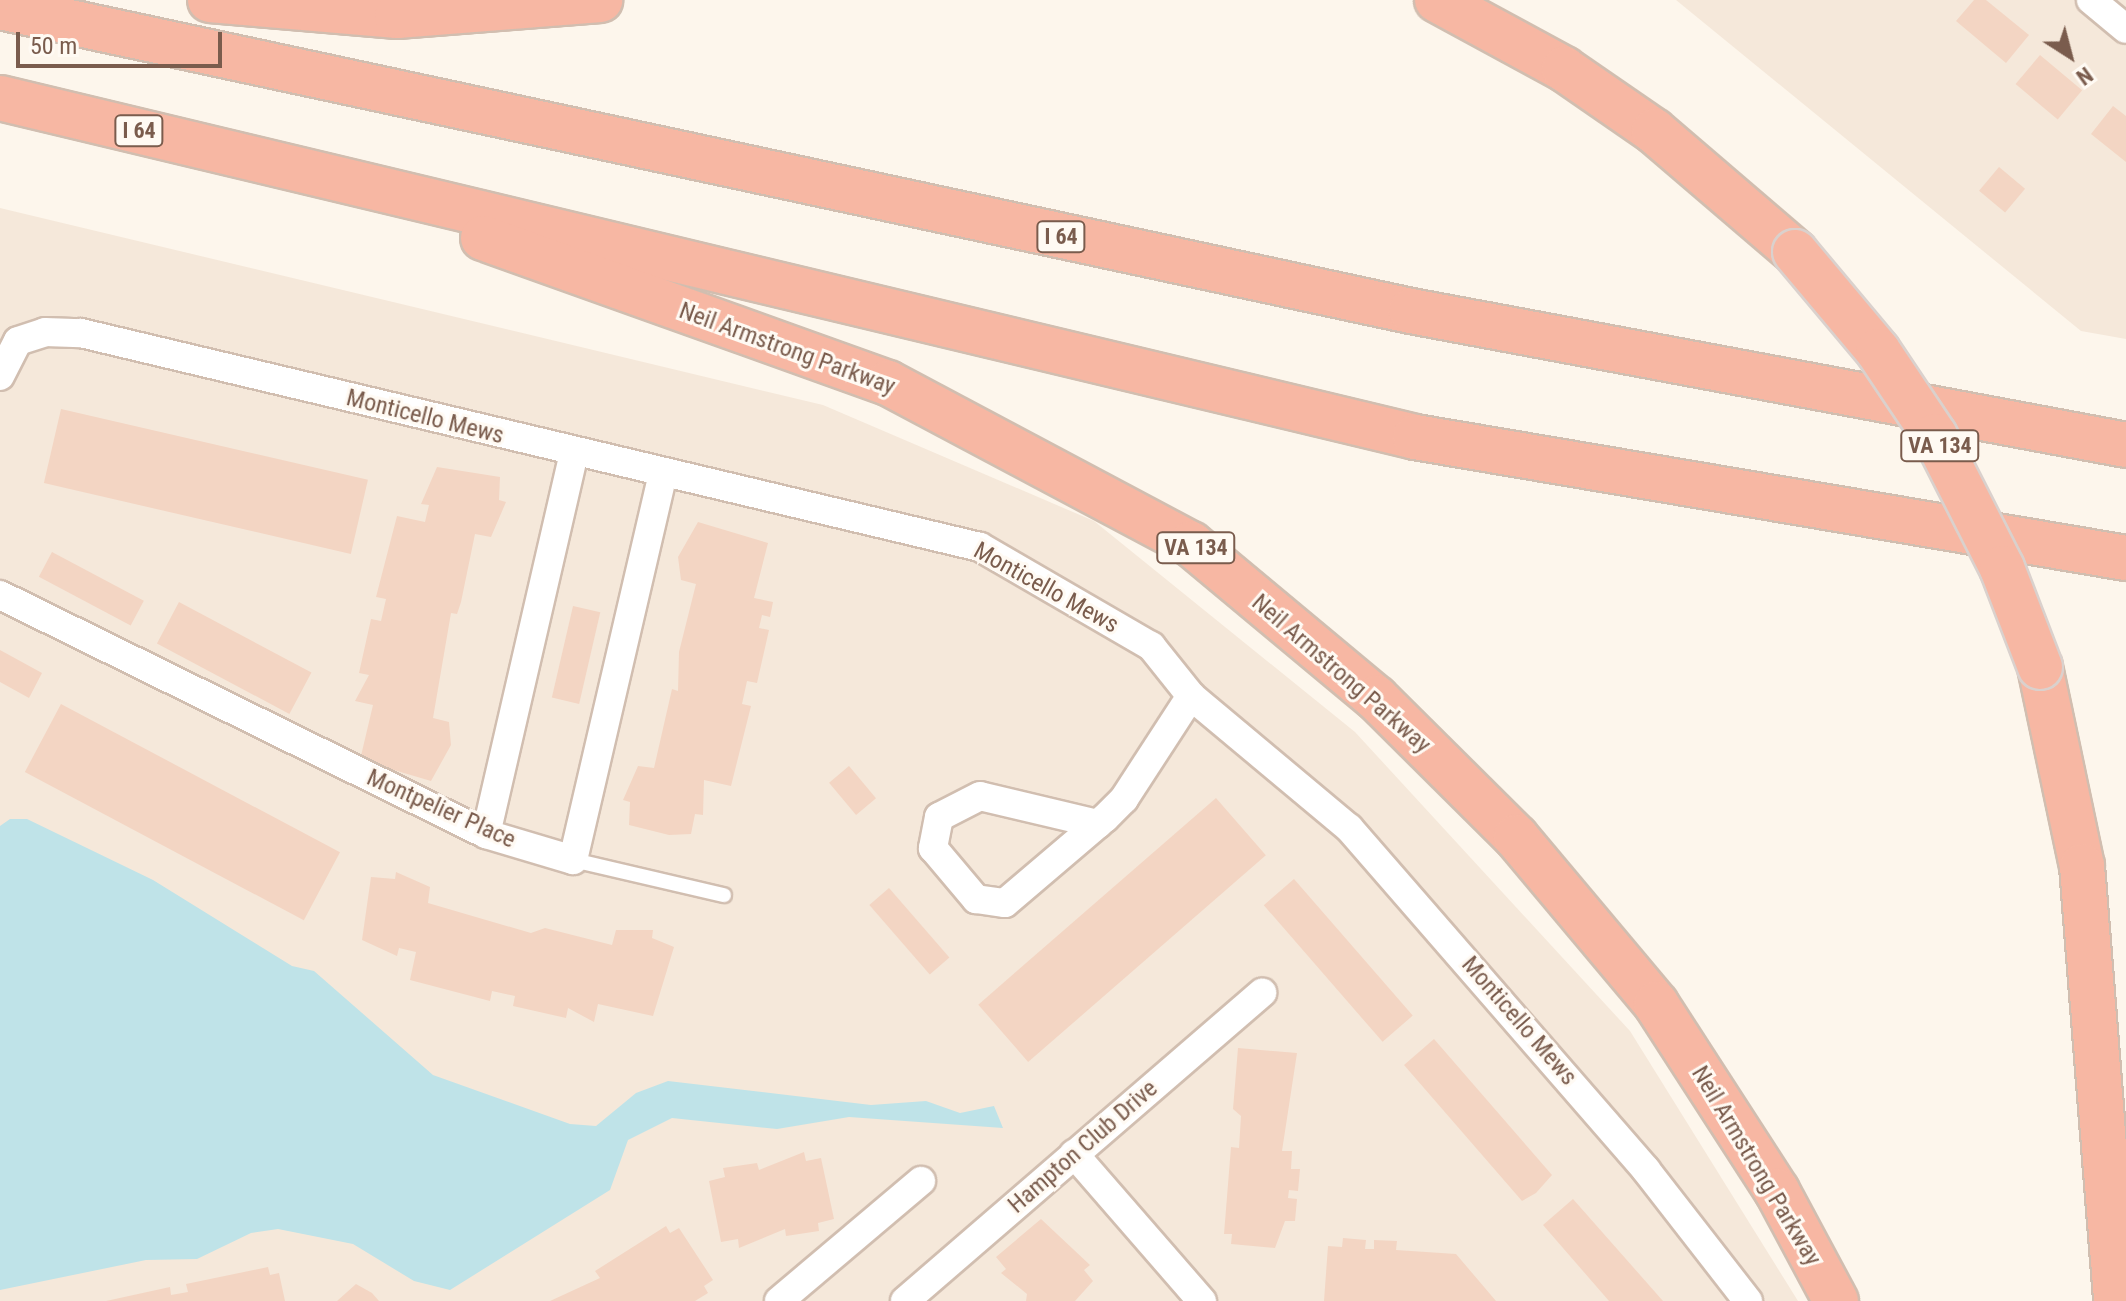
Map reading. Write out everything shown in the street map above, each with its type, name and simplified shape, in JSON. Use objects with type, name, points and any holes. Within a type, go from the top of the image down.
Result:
[{"type":"highway","points":[[210,0],[397,16],[600,0]]},
{"type":"highway","name":"VA 134","points":[[1437,0],[1564,69],[1654,131],[1795,252],[1878,351],[1935,436],[2002,568],[2040,667],[2082,866],[2116,1301]]},
{"type":"highway","name":"I 64","points":[[0,7],[1395,308],[2126,445]]},
{"type":"highway","name":"I 64","points":[[0,98],[1415,437],[2126,558]]},
{"type":"highway","name":"Neil Armstrong Parkway","points":[[278,164],[888,383],[1191,544],[1376,698],[1516,837],[1656,1004],[1777,1191],[1836,1301]]},
{"type":"street","points":[[2091,0],[2126,29]]},
{"type":"street","name":"Monticello Mews","points":[[0,376],[18,341],[45,332],[81,333],[574,453],[980,547],[1151,646],[1191,696],[1349,828],[1646,1170],[1748,1301]]},
{"type":"street","points":[[486,834],[574,453]]},
{"type":"street","points":[[573,860],[663,474]]},
{"type":"street","name":"Montpelier Place","points":[[0,595],[486,834],[573,860]]},
{"type":"street","points":[[1098,824],[980,796],[939,817],[933,848],[965,889],[991,906],[1005,903],[1098,824],[1124,799],[1191,696]]},
{"type":"street","name":"Hampton Club Drive","points":[[905,1301],[1262,993]]},
{"type":"street","points":[[1074,1154],[1202,1301]]},
{"type":"street","points":[[779,1301],[921,1181]]},
{"type":"lane","points":[[573,860],[724,895]]},
{"type":"shaded area","points":[[1676,0],[2126,0],[2126,339],[2081,331]]},
{"type":"shaded area","points":[[0,208],[823,405],[1094,521],[1355,732],[1630,1031],[1798,1301],[0,1301]]},
{"type":"water","points":[[10,819],[27,819],[153,880],[292,966],[314,971],[433,1075],[570,1124],[596,1126],[636,1093],[668,1081],[871,1105],[926,1101],[960,1113],[994,1106],[1003,1128],[849,1117],[777,1129],[672,1118],[628,1140],[610,1190],[450,1290],[414,1281],[353,1244],[278,1229],[251,1233],[197,1259],[146,1260],[0,1290],[0,826]]},
{"type":"building","points":[[1974,0],[1986,0],[2029,35],[2006,63],[1956,21]]},
{"type":"building","points":[[2040,55],[2082,90],[2058,119],[2016,84]]},
{"type":"building","points":[[2113,106],[2126,116],[2126,162],[2091,134]]},
{"type":"building","points":[[1999,167],[2025,189],[2005,213],[1979,191]]},
{"type":"building","points":[[61,409],[368,480],[351,554],[44,483]]},
{"type":"building","points":[[437,467],[500,477],[499,500],[506,502],[491,537],[475,534],[461,602],[457,614],[451,613],[433,718],[449,722],[451,745],[431,781],[360,760],[373,705],[355,701],[369,675],[359,673],[371,619],[381,621],[386,599],[376,597],[397,516],[425,522],[429,505],[421,504]]},
{"type":"building","points":[[698,522],[768,543],[754,598],[773,602],[770,617],[762,615],[759,628],[769,630],[757,683],[747,681],[742,704],[751,706],[731,786],[704,780],[703,815],[695,814],[691,834],[669,835],[629,825],[630,802],[623,800],[638,766],[654,768],[672,689],[678,691],[679,652],[696,584],[681,580],[678,557]]},
{"type":"building","points":[[52,552],[144,601],[131,626],[39,577]]},
{"type":"building","points":[[179,602],[311,672],[289,714],[157,643]]},
{"type":"building","points":[[573,606],[600,612],[579,704],[552,698]]},
{"type":"building","points":[[0,650],[42,673],[29,698],[0,682]]},
{"type":"building","points":[[61,704],[340,852],[304,920],[25,772]]},
{"type":"building","points":[[849,766],[876,798],[856,815],[829,783]]},
{"type":"building","points":[[1216,798],[1266,855],[1028,1062],[978,1005]]},
{"type":"building","points":[[396,872],[430,887],[428,903],[531,933],[545,928],[612,945],[616,930],[653,930],[652,938],[674,947],[653,1016],[598,1004],[594,1022],[568,1008],[566,1018],[513,1006],[515,996],[492,991],[490,1001],[410,980],[416,952],[399,948],[397,956],[362,940],[371,877],[395,879]]},
{"type":"building","points":[[1294,879],[1413,1016],[1383,1042],[1264,905]]},
{"type":"building","points":[[889,888],[949,957],[930,974],[869,905]]},
{"type":"building","points":[[1434,1039],[1552,1175],[1536,1193],[1522,1201],[1404,1065]]},
{"type":"building","points":[[1238,1048],[1297,1053],[1282,1151],[1292,1151],[1291,1169],[1300,1169],[1298,1191],[1289,1190],[1288,1198],[1297,1199],[1295,1221],[1285,1221],[1275,1248],[1231,1244],[1232,1234],[1224,1234],[1231,1147],[1239,1148],[1241,1116],[1233,1109]]},
{"type":"building","points":[[804,1152],[806,1161],[821,1158],[834,1219],[818,1223],[819,1231],[786,1236],[785,1229],[739,1248],[738,1239],[721,1242],[709,1181],[725,1177],[723,1168],[757,1163],[759,1170]]},
{"type":"building","points":[[1573,1199],[1663,1301],[1609,1301],[1543,1225]]},
{"type":"building","points":[[1041,1219],[1090,1265],[1084,1270],[1093,1281],[1075,1301],[1026,1301],[1027,1294],[1001,1273],[1006,1269],[996,1257]]},
{"type":"building","points":[[666,1226],[670,1233],[679,1228],[713,1280],[704,1286],[708,1293],[695,1301],[550,1301],[600,1278],[595,1271]]},
{"type":"building","points":[[1343,1238],[1366,1240],[1365,1249],[1374,1249],[1374,1240],[1397,1241],[1396,1250],[1456,1254],[1496,1301],[1324,1301],[1328,1246],[1342,1247]]},
{"type":"building","points":[[268,1267],[270,1275],[279,1273],[285,1301],[106,1301],[170,1287],[171,1295],[188,1292],[186,1284]]},
{"type":"building","points":[[356,1284],[372,1293],[379,1301],[337,1301]]}]
